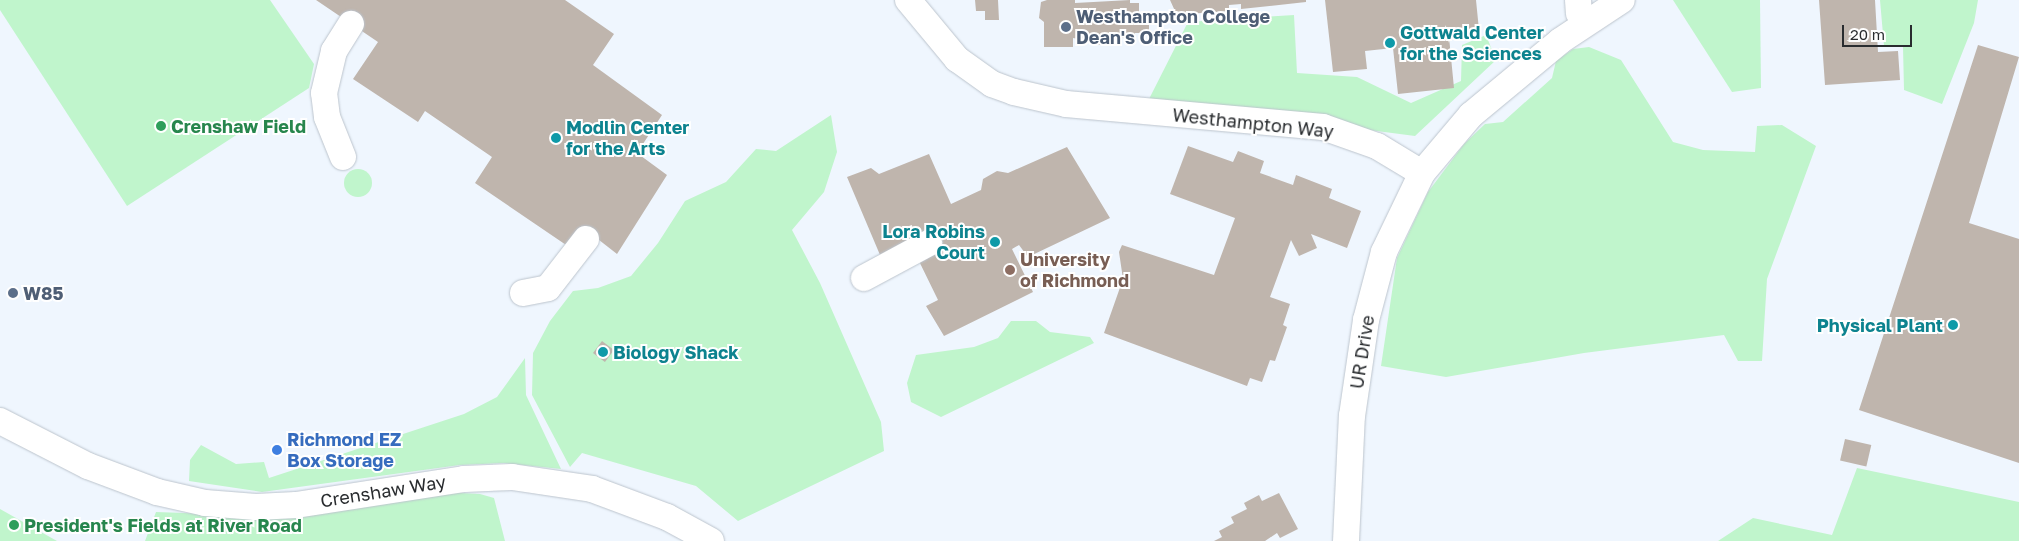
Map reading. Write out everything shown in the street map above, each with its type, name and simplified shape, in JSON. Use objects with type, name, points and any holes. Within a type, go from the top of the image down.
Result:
[{"type":"street","name":"Westhampton Way","points":[[908,0],[919,18],[957,59],[973,73],[1014,92],[1066,104],[1323,127],[1377,146],[1422,173]]},
{"type":"street","points":[[1422,173],[1471,115],[1560,41],[1622,0]]},
{"type":"street","points":[[343,157],[327,117],[324,93],[334,50],[351,24]]},
{"type":"street","name":"UR Drive","points":[[1346,541],[1352,416],[1366,320],[1384,252],[1422,173]]},
{"type":"street","points":[[523,293],[548,288],[586,239]]},
{"type":"street","points":[[864,278],[929,243]]},
{"type":"street","name":"Crenshaw Way","points":[[0,421],[88,466],[156,492],[205,503],[256,507],[296,505],[455,480],[512,477],[592,489],[667,517],[711,541]]},
{"type":"green space","name":"Crenshaw Field","points":[[0,0],[270,0],[314,64],[309,88],[127,206],[0,10]]},
{"type":"green space","points":[[1673,0],[1760,0],[1761,88],[1732,92]]},
{"type":"green space","points":[[1880,0],[1978,0],[1974,23],[1942,104],[1904,90],[1903,47],[1884,46]]},
{"type":"green space","points":[[1294,15],[1297,73],[1357,77],[1411,103],[1461,81],[1462,45],[1486,35],[1496,60],[1415,136],[1148,101],[1188,22]]},
{"type":"green space","points":[[1589,47],[1621,60],[1673,142],[1703,150],[1755,152],[1757,126],[1782,125],[1816,146],[1767,279],[1762,361],[1738,361],[1724,335],[1584,353],[1446,377],[1381,366],[1397,258],[1428,192],[1464,144],[1485,124],[1503,122],[1552,78],[1556,61],[1573,49]]},
{"type":"green space","points":[[831,115],[837,152],[824,192],[792,230],[820,283],[881,422],[884,451],[738,521],[696,486],[582,453],[570,467],[532,395],[533,353],[550,321],[573,291],[598,288],[631,276],[658,243],[685,201],[726,182],[756,149],[776,151]]},
{"type":"green space","points":[[358,169],[368,173],[372,183],[368,193],[358,197],[348,193],[344,183],[348,173]]},
{"type":"green space","points":[[1011,321],[1036,321],[1050,332],[1090,337],[1094,343],[941,417],[911,402],[907,383],[916,355],[974,347],[998,338]]},
{"type":"green space","points":[[525,358],[526,395],[561,469],[504,463],[460,465],[262,492],[189,481],[190,460],[201,445],[236,464],[264,462],[269,478],[464,414],[497,397]]},
{"type":"green space","points":[[1857,468],[2019,502],[2019,541],[1718,541],[1753,518],[1832,535]]},
{"type":"green space","points":[[442,492],[480,494],[494,498],[505,541],[145,541],[156,512],[271,516]]},
{"type":"green space","name":"President's Fields at River Road","points":[[0,509],[57,541],[0,541]]},
{"type":"building","name":"Modlin Center for the Arts","points":[[316,0],[565,0],[614,34],[593,65],[662,115],[637,153],[667,175],[617,254],[585,229],[572,249],[475,183],[492,157],[425,111],[418,122],[353,79],[378,42]]},
{"type":"building","points":[[975,0],[998,0],[999,20],[985,20],[985,11],[976,11]]},
{"type":"building","points":[[1047,0],[1075,0],[1075,3],[1130,0],[1130,3],[1139,3],[1139,13],[1149,13],[1149,33],[1135,33],[1135,38],[1120,38],[1120,45],[1097,45],[1097,42],[1073,38],[1073,47],[1044,47],[1044,22],[1039,18],[1041,2]]},
{"type":"building","points":[[1170,0],[1306,0],[1306,2],[1241,9],[1241,4],[1229,5],[1229,11],[1188,14],[1175,11]]},
{"type":"building","name":"Gottwald Center for the Sciences","points":[[1325,0],[1476,0],[1479,30],[1449,37],[1454,88],[1398,94],[1393,48],[1365,51],[1367,69],[1333,72]]},
{"type":"building","points":[[1819,0],[1875,0],[1878,52],[1898,51],[1900,80],[1825,85]]},
{"type":"building","name":"Physical Plant","points":[[1978,45],[2019,57],[1969,223],[2019,239],[2019,463],[1859,410]]},
{"type":"building","points":[[1188,146],[1233,162],[1238,151],[1264,161],[1260,173],[1293,185],[1296,175],[1332,189],[1329,198],[1361,211],[1347,248],[1311,234],[1317,248],[1299,256],[1291,240],[1270,297],[1290,304],[1283,325],[1287,327],[1275,361],[1270,360],[1262,382],[1250,378],[1247,386],[1104,333],[1123,279],[1119,252],[1122,245],[1214,275],[1235,218],[1170,194]]},
{"type":"building","name":"Lora Robins Court","points":[[1067,147],[1110,218],[1028,257],[1019,245],[1012,249],[1033,292],[944,336],[926,306],[938,300],[917,257],[883,262],[847,177],[871,168],[879,174],[929,154],[951,204],[981,190],[983,179],[997,171],[1008,173]]},
{"type":"building","name":"Biology Shack","points":[[602,341],[614,350],[605,362],[593,353]]},
{"type":"building","points":[[1845,439],[1871,445],[1866,467],[1840,460]]},
{"type":"building","points":[[1279,493],[1298,529],[1280,538],[1277,533],[1265,541],[1214,541],[1222,537],[1219,531],[1234,523],[1231,517],[1247,509],[1244,503],[1259,495],[1262,501]]},
{"type":"place","name":"Westhampton College Dean's Office","points":[[1066,27]]},
{"type":"place","name":"Gottwald Center for the Sciences","points":[[1390,43]]},
{"type":"place","name":"Crenshaw Field","points":[[161,126]]},
{"type":"place","name":"Modlin Center for the Arts","points":[[556,138]]},
{"type":"place","name":"Lora Robins Court","points":[[995,242]]},
{"type":"place","name":"University of Richmond","points":[[1010,270]]},
{"type":"place","name":"W85","points":[[13,293]]},
{"type":"place","name":"Physical Plant","points":[[1953,325]]},
{"type":"place","name":"Biology Shack","points":[[603,352]]},
{"type":"place","name":"Richmond EZ Box Storage","points":[[277,450]]},
{"type":"place","name":"President's Fields at River Road","points":[[14,525]]}]
